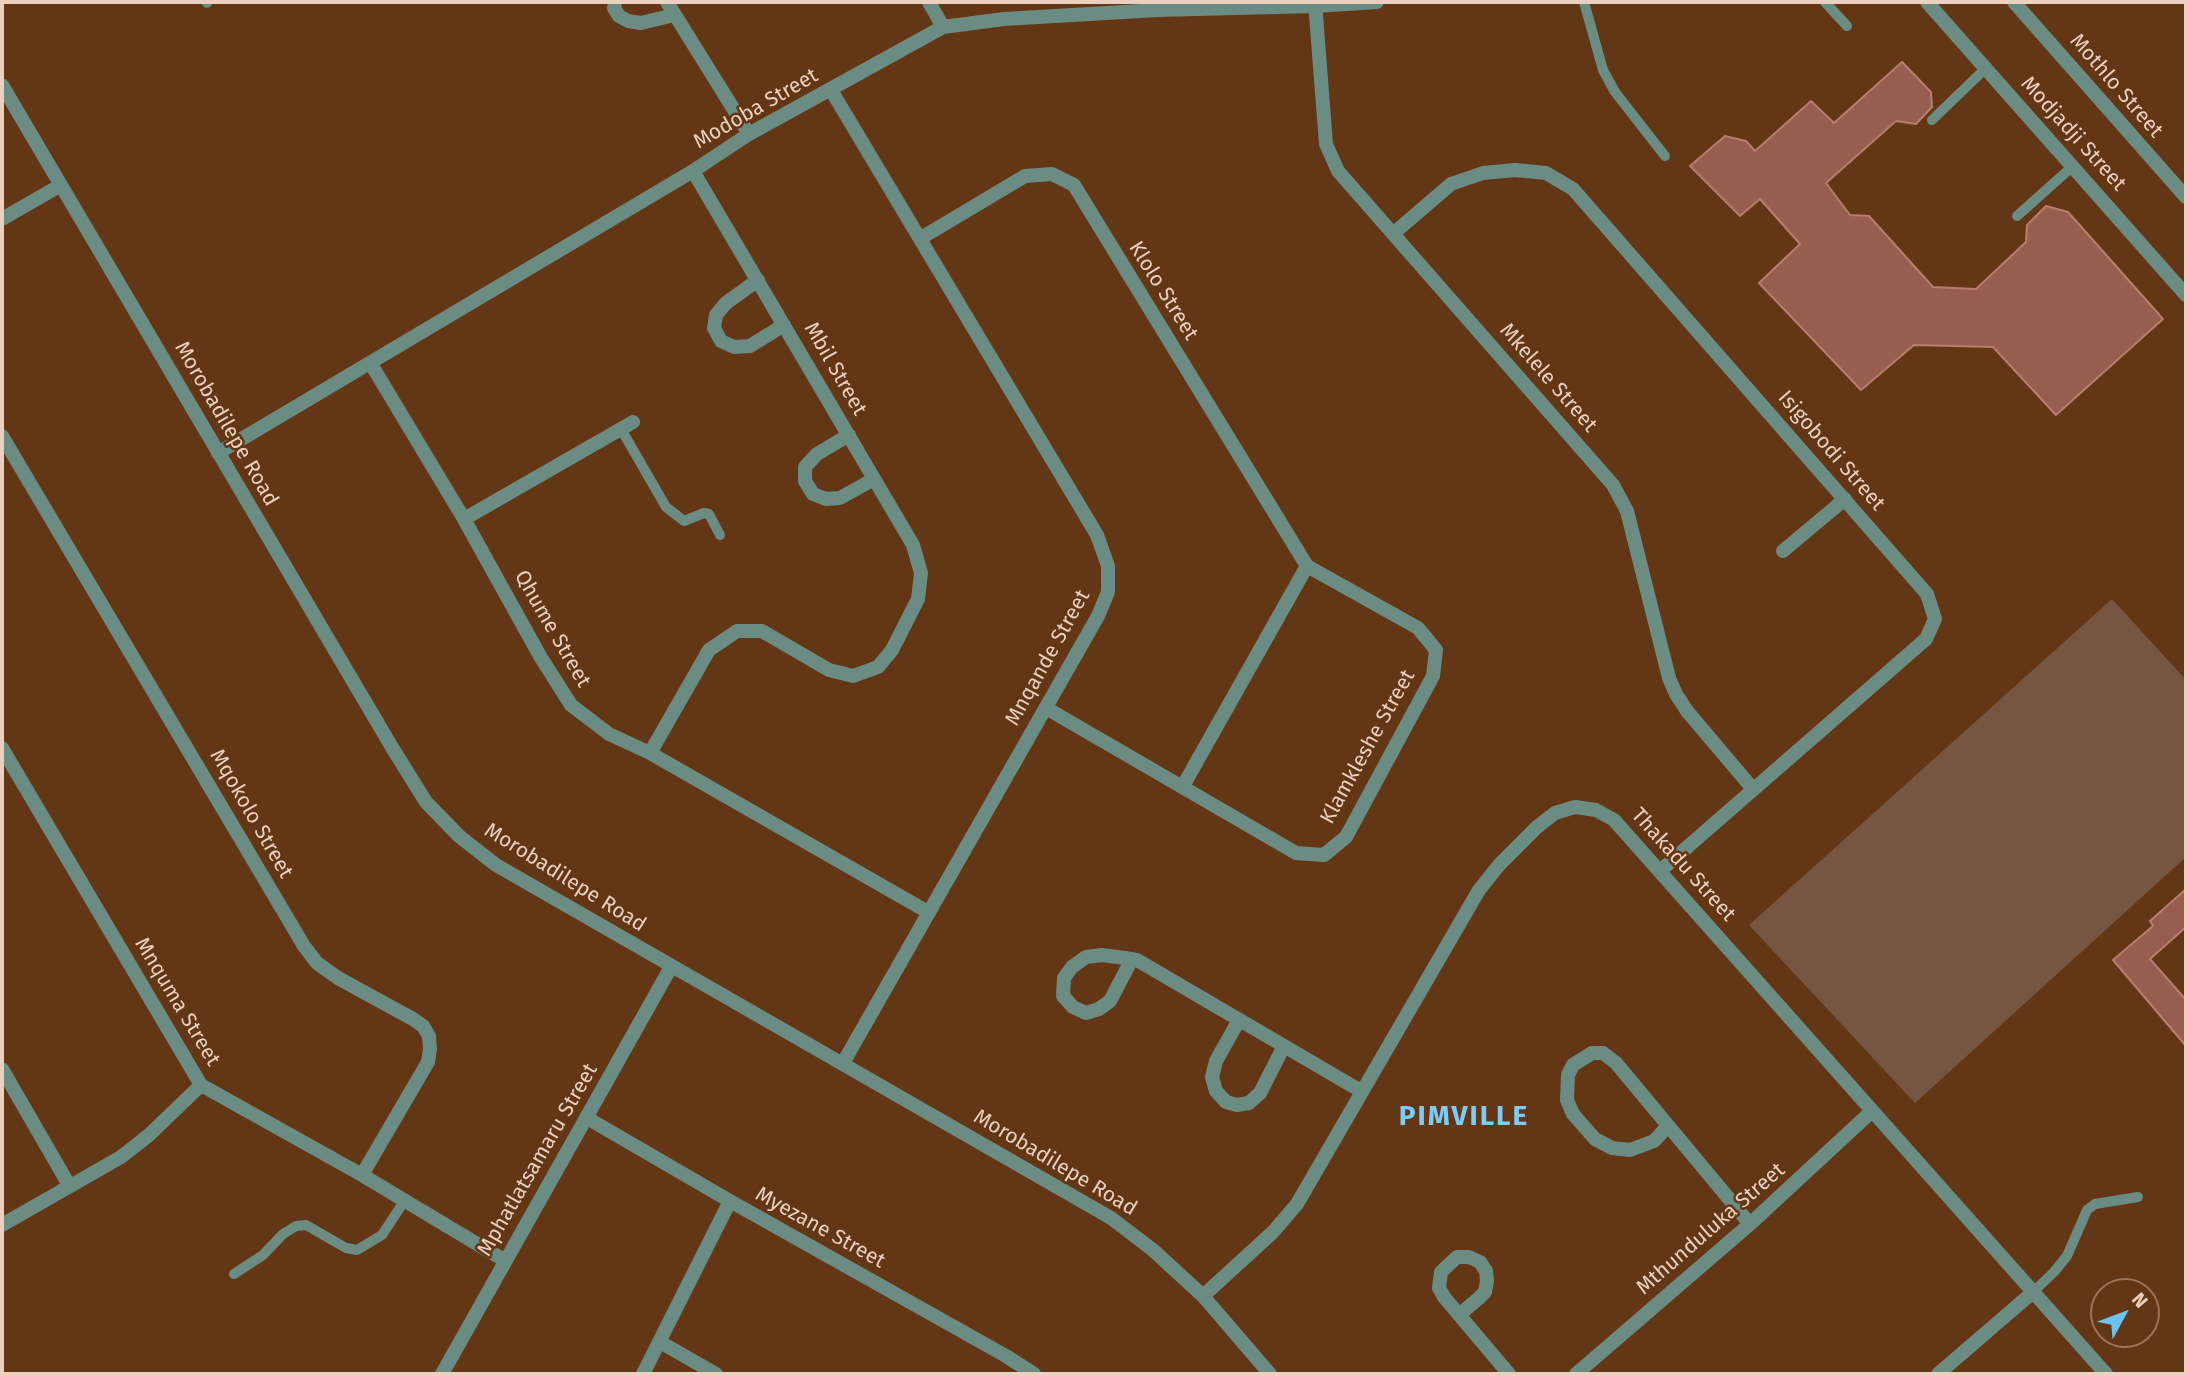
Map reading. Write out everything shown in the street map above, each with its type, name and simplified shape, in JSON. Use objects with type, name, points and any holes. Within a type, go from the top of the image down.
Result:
[{"type":"street","points":[[615,2],[614,8],[619,16],[641,23],[670,8],[749,134]]},
{"type":"street","points":[[929,2],[943,27]]},
{"type":"street","name":"Modoba Street","points":[[218,453],[693,171],[749,134],[943,27],[1158,6],[1377,2]]},
{"type":"street","name":"Modjadji Street","points":[[1927,2],[2186,295]]},
{"type":"street","name":"Mothlo Street","points":[[2014,2],[2186,197]]},
{"type":"street","name":"Mkelele Street","points":[[1315,4],[1326,144],[1338,171],[1614,485],[1627,511],[1669,678],[1676,694],[1687,711],[1754,789]]},
{"type":"street","name":"Morobadilepe Road","points":[[2,85],[426,802],[459,836],[496,865],[1111,1218],[1153,1250],[1203,1296],[1270,1374]]},
{"type":"street","name":"Mnqande Street","points":[[831,90],[1097,535],[1108,566],[1108,592],[1098,616],[843,1063]]},
{"type":"street","name":"Isigobodi Street","points":[[1394,233],[1451,184],[1483,173],[1515,170],[1546,173],[1573,189],[1927,594],[1935,619],[1926,639],[1661,870]]},
{"type":"street","name":"Mbil Street","points":[[650,753],[709,650],[737,631],[762,632],[829,670],[853,676],[878,667],[892,650],[918,599],[921,573],[913,545],[693,171]]},
{"type":"street","name":"Klolo Street","points":[[921,238],[1025,176],[1052,174],[1074,185],[1307,566]]},
{"type":"street","points":[[2,219],[61,185]]},
{"type":"street","name":"Mbil Street","points":[[758,280],[726,303],[716,315],[714,328],[721,341],[734,347],[750,346],[784,325]]},
{"type":"street","name":"Qhume Street","points":[[371,364],[464,519],[570,705],[609,734],[650,753],[928,912]]},
{"type":"street","points":[[464,519],[627,425]]},
{"type":"street","name":"Mbil Street","points":[[849,435],[811,460],[805,467],[805,481],[813,494],[826,499],[840,498],[874,479]]},
{"type":"street","name":"Mqokolo Street","points":[[2,436],[304,946],[317,963],[338,978],[413,1019],[423,1026],[429,1036],[428,1062],[362,1175]]},
{"type":"street","points":[[1783,551],[1845,499]]},
{"type":"street","points":[[1183,786],[1307,566]]},
{"type":"street","name":"Klamkleshe Street","points":[[1046,708],[1297,853],[1324,855],[1346,837],[1433,676],[1436,650],[1418,628],[1307,566]]},
{"type":"street","name":"Mnquma Street","points":[[2,748],[201,1085],[362,1175],[504,1260]]},
{"type":"street","name":"Thakadu Street","points":[[1203,1296],[1273,1232],[1297,1204],[1479,890],[1508,856],[1555,813],[1576,807],[1596,810],[1614,820],[1661,870],[1871,1112],[2106,1374]]},
{"type":"street","points":[[1132,959],[1110,1001],[1099,1009],[1086,1013],[1073,1007],[1063,996],[1064,978],[1072,967],[1086,957],[1102,955],[1132,959],[1361,1091]]},
{"type":"street","name":"Mphatlatsamaru Street","points":[[442,1374],[671,967]]},
{"type":"street","points":[[1239,1020],[1216,1061],[1212,1077],[1216,1091],[1226,1102],[1237,1105],[1249,1103],[1260,1093],[1284,1046]]},
{"type":"street","points":[[1667,1127],[1654,1141],[1630,1150],[1612,1148],[1595,1139],[1573,1114],[1567,1100],[1568,1075],[1573,1065],[1592,1054],[1603,1053],[1616,1063],[1750,1224]]},
{"type":"street","points":[[2,1069],[69,1185]]},
{"type":"street","points":[[2,1225],[121,1157],[149,1135],[201,1085]]},
{"type":"street","name":"Mthunduluka Street","points":[[1576,1374],[1750,1224],[1871,1112]]},
{"type":"street","name":"Myezane Street","points":[[587,1118],[1034,1374]]},
{"type":"street","points":[[643,1374],[730,1201]]},
{"type":"street","points":[[1938,1374],[2032,1293]]},
{"type":"street","points":[[1459,1315],[1509,1374]]},
{"type":"street","points":[[660,1342],[716,1374]]},
{"type":"lane","points":[[1584,2],[1603,70],[1615,92],[1665,156]]},
{"type":"lane","points":[[1825,2],[1847,26]]},
{"type":"lane","points":[[1932,120],[1986,68]]},
{"type":"lane","points":[[2017,216],[2073,166]]},
{"type":"lane","points":[[627,425],[666,507],[684,520],[704,513],[709,514],[720,535]]},
{"type":"lane","points":[[2032,1293],[2067,1256],[2087,1210],[2095,1204],[2138,1197]]},
{"type":"lane","points":[[234,1274],[263,1255],[283,1234],[296,1226],[306,1226],[346,1248],[357,1250],[382,1235],[405,1200]]},
{"type":"shaded area","points":[[2112,599],[2186,680],[2186,857],[1915,1103],[1749,925]]},
{"type":"building","points":[[1902,62],[1931,92],[1932,107],[1916,124],[1896,121],[1826,183],[1850,215],[1869,216],[1933,287],[1976,289],[2026,242],[2027,225],[2046,206],[2068,212],[2163,319],[2056,415],[1993,347],[1914,345],[1861,390],[1759,283],[1800,244],[1760,199],[1740,216],[1690,166],[1725,136],[1746,141],[1755,151],[1811,101],[1834,123]]},
{"type":"building","points":[[2186,889],[2186,927],[2150,959],[2186,1000],[2186,1046],[2113,960],[2153,926],[2150,921]]},
{"type":"district","name":"PIMVILLE","points":[[1464,1117]]}]
